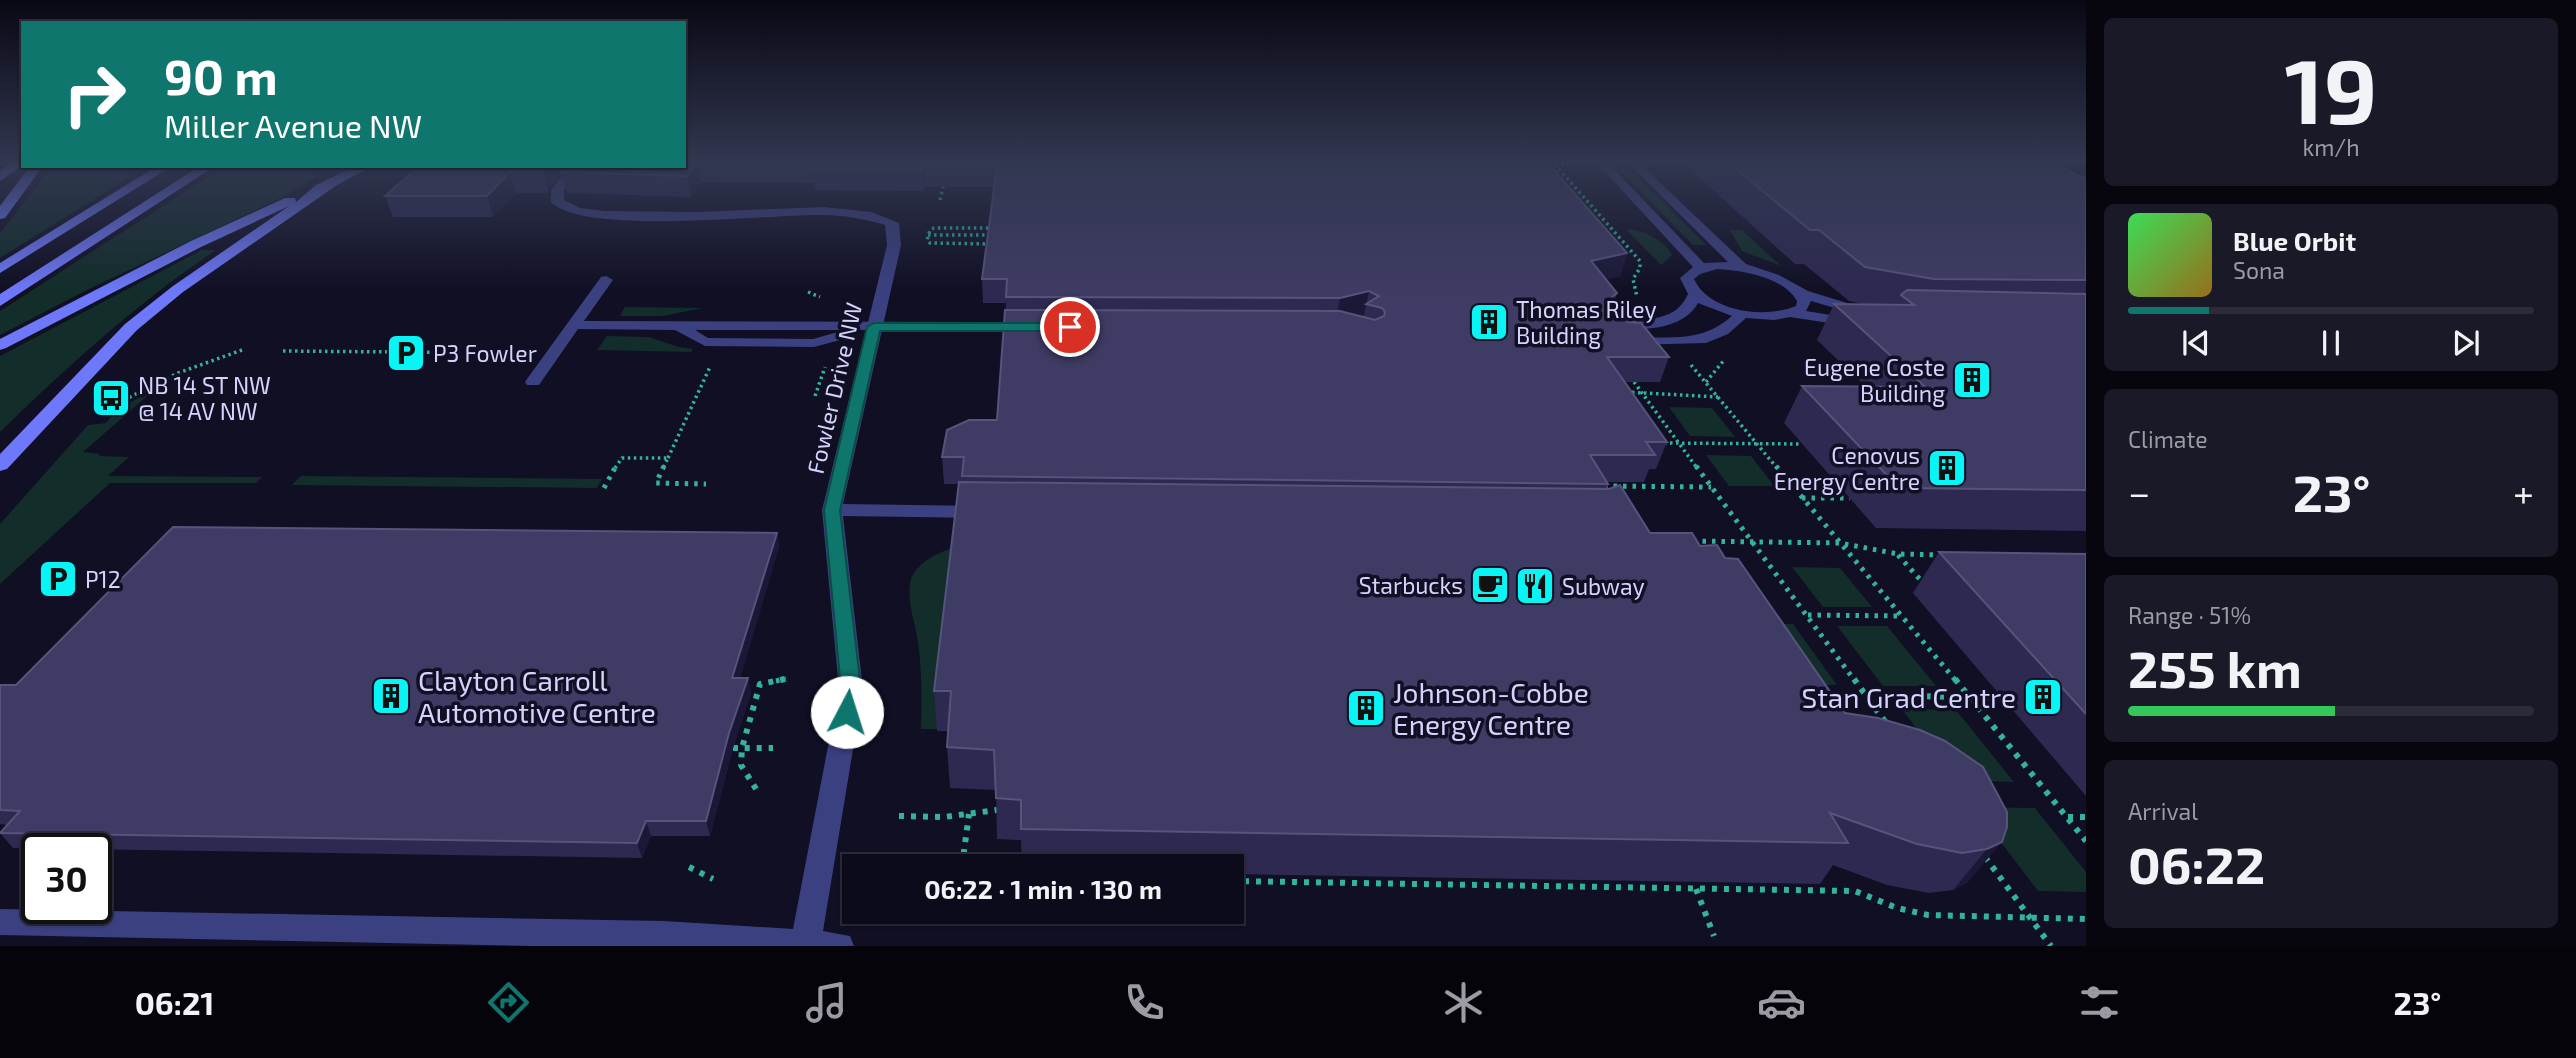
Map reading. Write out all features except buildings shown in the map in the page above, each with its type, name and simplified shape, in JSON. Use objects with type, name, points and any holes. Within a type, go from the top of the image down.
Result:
[{"type":"main road","points":[[0,269],[105,204]]},
{"type":"main road","points":[[0,301],[150,204]]},
{"type":"main road","points":[[0,345],[196,244],[285,204]]},
{"type":"main road","points":[[0,465],[131,327],[178,289],[301,204]]},
{"type":"street","name":"Fowler Drive NW","points":[[561,204],[568,209],[595,215],[859,213],[892,223],[894,244],[832,510],[851,689],[813,891],[806,944]]},
{"type":"street","points":[[832,510],[1001,512]]},
{"type":"street","points":[[0,922],[650,934],[839,946]]},
{"type":"lane","points":[[1641,204],[1702,269]]},
{"type":"lane","points":[[1676,204],[1742,268]]},
{"type":"lane","points":[[1742,268],[1772,276],[1799,292],[1867,318],[1742,314],[1695,294],[1688,286],[1687,278],[1702,269],[1742,268]]},
{"type":"lane","points":[[533,382],[606,280]]},
{"type":"lane","points":[[1794,314],[1802,308],[1804,301],[1799,292]]},
{"type":"lane","points":[[1613,323],[1655,322],[1676,318],[1692,305],[1695,294]]},
{"type":"lane","points":[[574,325],[678,325],[723,314],[811,314],[874,327],[1048,326]]},
{"type":"lane","points":[[1628,342],[1706,340],[1723,331],[1742,314]]},
{"type":"lane","points":[[678,325],[705,342],[814,343],[874,327]]},
{"type":"path","points":[[1590,204],[1640,261],[1640,268],[1633,279],[1637,298],[1643,307]]},
{"type":"path","points":[[991,244],[930,243],[928,235],[934,228],[993,228]]},
{"type":"path","points":[[928,235],[991,235]]},
{"type":"path","points":[[99,402],[124,400],[178,373],[242,350]]},
{"type":"path","points":[[283,351],[531,353]]},
{"type":"path","points":[[1688,361],[1903,616],[2086,841]]},
{"type":"path","points":[[815,396],[827,362]]},
{"type":"path","points":[[706,484],[656,483],[711,365]]},
{"type":"path","points":[[1634,382],[1890,728]]},
{"type":"path","points":[[1617,392],[1718,397]]},
{"type":"path","points":[[1652,443],[1802,444]]},
{"type":"path","points":[[604,488],[618,460],[622,458],[668,458]]},
{"type":"path","points":[[1595,486],[1712,487]]},
{"type":"path","points":[[1802,498],[1850,498]]},
{"type":"path","points":[[1687,541],[1840,543],[1898,554],[1950,555]]},
{"type":"path","points":[[1898,554],[1933,595]]},
{"type":"path","points":[[1807,615],[1903,616]]},
{"type":"path","points":[[756,789],[741,769],[742,748],[760,684],[786,678]]},
{"type":"path","points":[[1866,695],[2010,698]]},
{"type":"path","points":[[733,748],[773,748]]},
{"type":"path","points":[[899,816],[944,817],[997,810]]},
{"type":"path","points":[[963,854],[969,814]]},
{"type":"path","points":[[2067,817],[2086,817]]},
{"type":"path","points":[[1981,851],[2051,946]]},
{"type":"path","points":[[689,867],[713,879]]},
{"type":"path","points":[[1244,881],[1855,891],[1897,908],[1928,915],[2086,919]]},
{"type":"path","points":[[1696,888],[1714,936]]},
{"type":"green space","points":[[23,204],[86,204],[0,258],[0,233]]},
{"type":"green space","points":[[166,204],[268,204],[87,290],[0,335],[0,311]]},
{"type":"green space","points":[[1653,204],[1665,204],[1706,245],[1693,245]]},
{"type":"green space","points":[[1626,229],[1652,237],[1672,255],[1661,265]]},
{"type":"green space","points":[[1730,230],[1742,230],[1781,266],[1742,251]]},
{"type":"green space","points":[[202,250],[216,250],[104,336],[0,432],[0,356]]},
{"type":"green space","points":[[625,307],[703,308],[663,316],[620,316]]},
{"type":"green space","points":[[607,336],[648,337],[693,349],[691,352],[597,350]]},
{"type":"green space","points":[[153,391],[83,452],[100,454],[99,456],[129,457],[108,476],[262,477],[256,483],[110,483],[0,584],[0,524],[88,425],[106,423],[117,409]]},
{"type":"green space","points":[[1669,407],[1712,408],[1735,437],[1690,436]]},
{"type":"green space","points":[[1706,455],[1751,456],[1774,486],[1729,486]]},
{"type":"green space","points":[[301,476],[602,479],[597,488],[292,485]]},
{"type":"green space","points":[[958,547],[938,729],[921,729],[920,664],[910,584],[916,570],[928,559]]},
{"type":"green space","points":[[1792,567],[1840,568],[1872,607],[1823,607]]},
{"type":"green space","points":[[1749,624],[1793,624],[1837,685],[1790,684]]},
{"type":"green space","points":[[1837,626],[1887,626],[1936,686],[1883,686]]},
{"type":"green space","points":[[1902,709],[1956,710],[2014,782],[1955,780]]},
{"type":"green space","points":[[1974,807],[2035,808],[2086,872],[2086,892],[2038,891]]},
{"type":"place","name":"Thomas Riley Building","points":[[1489,322]]},
{"type":"place","name":"P3 Fowler","points":[[406,353]]},
{"type":"place","name":"Eugene Coste Building","points":[[1972,380]]},
{"type":"place","name":"NB 14 ST NW @ 14 AV NW","points":[[111,398]]},
{"type":"place","name":"Cenovus Energy Centre","points":[[1947,468]]},
{"type":"place","name":"P12","points":[[58,579]]},
{"type":"place","name":"Starbucks","points":[[1490,585]]},
{"type":"place","name":"Subway","points":[[1535,586]]},
{"type":"place","name":"Clayton Carroll Automotive Centre","points":[[391,696]]},
{"type":"place","name":"Stan Grad Centre","points":[[2043,697]]},
{"type":"place","name":"Johnson-Cobbe Energy Centre","points":[[1366,708]]},
{"type":"route","points":[[847,712],[851,689],[832,510],[874,327],[1070,327]]}]
